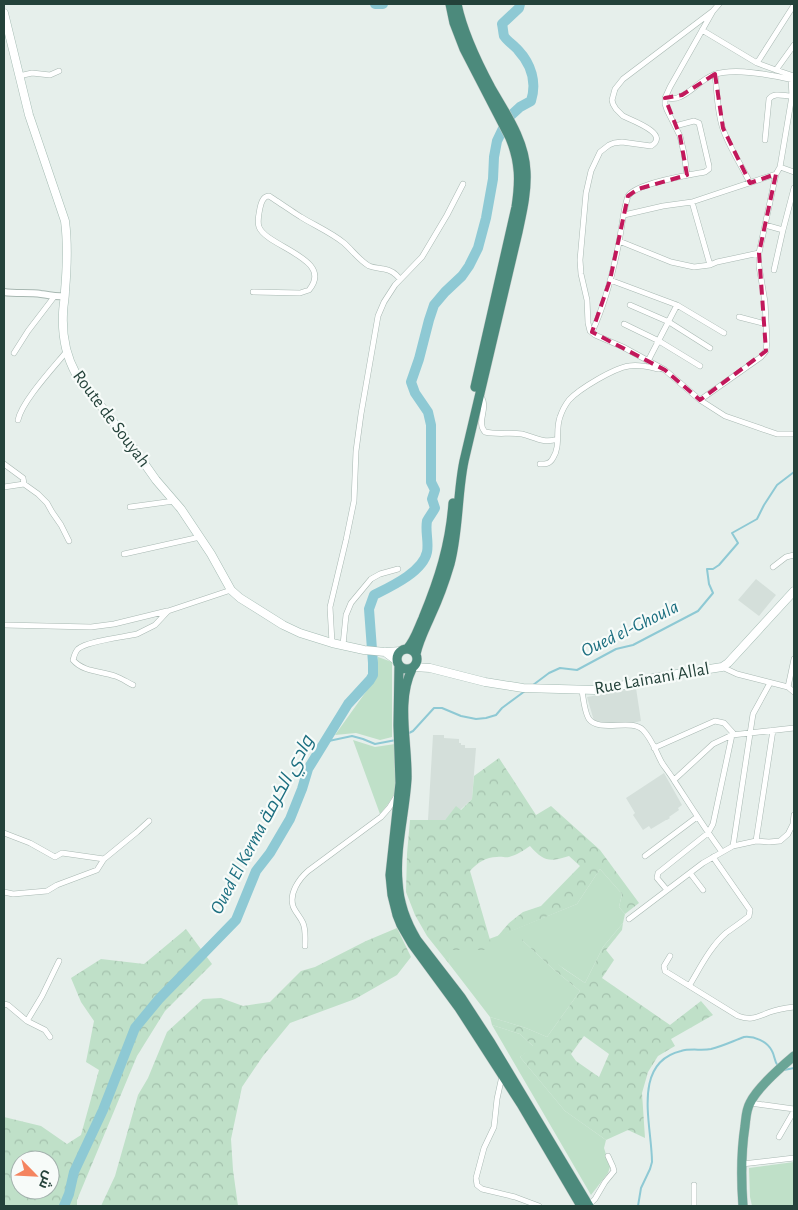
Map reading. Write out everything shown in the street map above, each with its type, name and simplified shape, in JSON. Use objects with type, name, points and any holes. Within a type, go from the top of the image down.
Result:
[{"type":"highway","points":[[401,725],[406,688],[417,662],[421,639],[451,561],[456,533],[462,470],[518,232],[526,187],[523,152],[464,49],[454,23],[450,4]]},
{"type":"highway","points":[[457,4],[462,24],[475,55],[514,137],[514,147],[519,167],[518,192],[459,459],[446,554],[440,576],[414,639],[398,655],[402,746],[407,780],[397,874],[401,904],[418,940],[461,997],[491,1043],[586,1206]]},
{"type":"highway","points":[[404,650],[412,650],[417,655]]},
{"type":"highway","points":[[398,664],[404,669],[413,668]]},
{"type":"highway","points":[[402,746],[390,874],[397,916],[412,944],[459,1008],[586,1206]]},
{"type":"main road","name":"Route de Souyah","points":[[4,13],[6,33],[29,115],[65,221],[67,232],[67,268],[63,327],[70,362],[76,374],[156,480],[181,509],[231,590],[240,598],[284,625],[332,643],[364,650],[385,652],[404,650]]},
{"type":"main road","name":"Rue Laïnani Allal","points":[[430,668],[485,682],[523,688],[582,690],[608,689],[658,677],[722,667],[728,663],[794,592]]},
{"type":"main road","points":[[385,652],[398,664]]},
{"type":"main road","points":[[417,655],[430,668]]},
{"type":"main road","points":[[413,668],[430,668]]},
{"type":"main road","points":[[744,1206],[741,1180],[746,1113],[758,1092],[793,1057]]},
{"type":"street","points":[[687,175],[680,136],[667,110],[665,98],[702,30],[719,4]]},
{"type":"street","points":[[758,63],[794,5]]},
{"type":"street","points":[[713,11],[629,74],[619,84],[613,95],[613,104],[619,113],[651,130],[657,138],[656,142],[651,146],[622,142],[609,145],[600,152],[591,171],[586,192],[580,260],[580,274],[587,300],[588,326],[592,332],[664,370],[713,409],[736,420],[778,434],[794,434]]},
{"type":"street","points":[[702,30],[758,63],[793,78]]},
{"type":"street","points":[[776,70],[794,44]]},
{"type":"street","points":[[19,76],[32,73],[50,75],[59,71]]},
{"type":"street","points":[[665,98],[677,98],[710,76],[725,72],[766,74],[793,78]]},
{"type":"street","points":[[715,74],[723,128],[750,183]]},
{"type":"street","points":[[700,400],[766,351],[765,302],[758,266],[759,253],[776,174],[780,167],[792,96],[793,78]]},
{"type":"street","points":[[765,140],[769,99],[774,95],[792,96]]},
{"type":"street","points":[[592,332],[602,309],[610,280],[620,242],[628,196],[634,190],[672,178],[708,170],[707,155],[698,123],[694,121],[675,126]]},
{"type":"street","points":[[780,167],[794,172]]},
{"type":"street","points":[[624,215],[663,206],[692,202],[776,174]]},
{"type":"street","points":[[332,643],[330,607],[354,501],[358,432],[375,326],[384,302],[400,278],[422,257],[463,184]]},
{"type":"street","points":[[774,270],[794,188]]},
{"type":"street","points":[[254,292],[305,292],[310,290],[316,280],[314,271],[307,262],[260,229],[258,221],[260,206],[267,196],[272,197],[285,208],[338,239],[367,264],[375,268],[387,269],[400,278]]},
{"type":"street","points":[[692,202],[710,265]]},
{"type":"street","points":[[765,225],[783,230]]},
{"type":"street","points":[[620,242],[679,264],[694,267],[759,253]]},
{"type":"street","points":[[610,280],[678,306],[724,334]]},
{"type":"street","points":[[4,292],[40,294],[54,297],[65,296]]},
{"type":"street","points":[[14,353],[54,297]]},
{"type":"street","points":[[630,305],[669,322],[710,348]]},
{"type":"street","points":[[648,360],[678,306]]},
{"type":"street","points":[[739,317],[766,324]]},
{"type":"street","points":[[624,324],[658,341],[700,366]]},
{"type":"street","points":[[18,420],[33,393],[67,351]]},
{"type":"street","points":[[540,464],[547,464],[553,459],[557,449],[557,427],[561,412],[569,400],[581,390],[621,368],[642,366],[664,370]]},
{"type":"street","points":[[479,394],[484,402],[481,425],[485,432],[523,434],[546,441],[557,439]]},
{"type":"street","points":[[4,464],[23,478],[24,484]]},
{"type":"street","points":[[4,487],[24,484],[38,494],[47,503],[69,541]]},
{"type":"street","points":[[130,507],[174,501]]},
{"type":"street","points":[[124,554],[200,538]]},
{"type":"street","points":[[773,567],[786,557],[794,555]]},
{"type":"street","points":[[343,645],[346,615],[352,603],[371,579],[398,568]]},
{"type":"street","points":[[4,625],[91,627],[114,624],[168,611],[231,590]]},
{"type":"street","points":[[133,685],[114,676],[77,665],[73,660],[75,654],[79,648],[89,644],[144,631],[155,625],[168,611]]},
{"type":"street","points":[[788,687],[794,659]]},
{"type":"street","points":[[722,667],[737,674],[788,687],[794,692]]},
{"type":"street","points":[[734,846],[753,714],[770,683]]},
{"type":"street","points":[[582,690],[590,721],[604,725],[620,726],[634,724],[646,733],[662,763],[722,852]]},
{"type":"street","points":[[654,748],[716,721],[724,722],[733,734],[713,824],[708,833],[658,873],[658,878],[667,890]]},
{"type":"street","points":[[674,780],[713,744],[733,734],[794,728]]},
{"type":"street","points":[[756,841],[773,730]]},
{"type":"street","points":[[305,946],[304,926],[292,902],[297,883],[308,871],[381,817],[399,792]]},
{"type":"street","points":[[629,919],[690,873],[722,852],[734,846],[756,841],[769,842],[780,840],[788,834],[793,824],[794,815]]},
{"type":"street","points":[[645,856],[697,816]]},
{"type":"street","points":[[4,893],[13,894],[47,890],[97,870],[104,859],[149,821]]},
{"type":"street","points":[[4,832],[30,843],[55,857],[62,853],[104,859]]},
{"type":"street","points":[[689,986],[718,941],[749,916],[750,913],[750,910],[713,857]]},
{"type":"street","points":[[690,873],[702,890]]},
{"type":"street","points":[[670,956],[664,966],[665,971],[730,1012],[745,1019],[754,1018],[782,1008],[794,1007]]},
{"type":"street","points":[[27,1021],[59,961]]},
{"type":"street","points":[[4,1004],[8,1005],[27,1021],[45,1030],[50,1037]]},
{"type":"street","points":[[502,1075],[494,1127],[484,1148],[476,1182],[482,1189],[515,1196],[538,1206]]},
{"type":"street","points":[[750,1103],[794,1110],[779,1137]]},
{"type":"street","points":[[586,1206],[595,1199],[614,1172],[608,1156]]},
{"type":"street","points":[[742,1164],[794,1158]]},
{"type":"street","points":[[694,1185],[694,1206]]},
{"type":"highlighted area","points":[[715,74],[723,128],[750,183],[776,174],[759,253],[766,351],[700,400],[665,370],[592,332],[610,280],[628,196],[638,189],[687,175],[680,136],[665,98],[682,95]]},
{"type":"shaded area","points":[[756,579],[776,595],[759,616],[738,600]]},
{"type":"shaded area","points":[[636,688],[641,721],[620,726],[594,721],[587,697]]},
{"type":"shaded area","points":[[433,735],[444,735],[444,738],[459,739],[459,743],[465,745],[465,748],[476,748],[472,799],[460,810],[456,807],[445,820],[428,820]]},
{"type":"shaded area","points":[[664,773],[682,805],[667,820],[651,829],[649,826],[643,830],[633,815],[635,813],[626,798]]},
{"type":"green space","points":[[378,657],[392,662],[392,737],[380,740],[356,733],[335,735],[375,679]]},
{"type":"green space","points":[[353,740],[375,747],[395,744],[395,793],[380,814]]},
{"type":"green space","points":[[499,758],[536,815],[551,806],[600,850],[639,903],[625,914],[619,907],[622,894],[600,869],[577,904],[497,937],[509,923],[523,912],[541,906],[580,866],[569,856],[552,860],[543,858],[530,846],[518,854],[509,857],[485,859],[470,871],[493,950],[449,950],[450,965],[427,936],[415,915],[406,892],[410,820],[445,820],[456,806],[461,810],[472,799],[474,776]]},
{"type":"green space","points":[[600,869],[622,894],[619,907],[625,914],[623,923],[603,947],[585,983],[522,940],[580,991],[547,1037],[526,1028],[490,1017],[450,965],[448,949],[492,950],[489,939],[577,904]]},
{"type":"green space","points":[[623,923],[622,930],[606,950],[614,960],[602,978],[670,1025],[701,1001],[713,1015],[671,1039],[675,1046],[658,1056],[648,1072],[642,1093],[645,1138],[628,1130],[606,1140],[565,1111],[520,1057],[533,1046],[520,1034],[492,1025],[490,1017],[526,1028],[547,1037],[580,991],[522,940],[526,937],[564,969],[585,983],[603,947]],"holes":[[[584,1036],[609,1054],[599,1077],[576,1061],[571,1054]]]},
{"type":"green space","points":[[397,928],[411,957],[397,975],[355,999],[290,1023],[263,1056],[242,1087],[231,1139],[238,1206],[101,1206],[115,1176],[138,1095],[148,1078],[167,1032],[203,999],[221,998],[243,1006],[270,1002],[301,971],[315,967],[366,941]]},
{"type":"green space","points":[[186,929],[212,964],[165,1011],[137,1056],[77,1200],[77,1206],[4,1206],[4,1117],[41,1126],[67,1144],[81,1135],[99,1070],[86,1062],[94,1021],[81,1002],[71,978],[101,959],[144,964]]},
{"type":"green space","points":[[492,1025],[520,1034],[534,1047],[520,1057],[565,1111],[606,1140],[604,1148],[610,1167],[608,1173],[591,1195]]},
{"type":"green space","points":[[794,1162],[794,1206],[752,1206],[749,1168]]},
{"type":"waterway","name":"Oued El Kerma وادي الكرمة","points":[[375,4],[383,4]]},
{"type":"waterway","name":"Oued El Kerma وادي الكرمة","points":[[64,1206],[74,1172],[103,1110],[135,1028],[159,999],[236,920],[256,871],[270,853],[290,819],[308,769],[348,704],[373,675],[369,609],[374,595],[413,572],[424,559],[427,552],[427,521],[435,508],[432,499],[435,490],[431,482],[431,425],[428,412],[415,393],[411,382],[434,305],[462,276],[478,248],[493,179],[497,141],[508,118],[520,107],[531,101],[533,94],[532,74],[523,55],[504,36],[502,24],[519,8],[520,4]]},
{"type":"waterway","name":"Oued el-Ghoula","points":[[533,685],[549,673],[560,668],[577,670],[616,649],[633,645],[698,611],[713,593],[709,584],[707,569],[713,569],[719,565],[738,543],[732,533],[757,519],[777,485],[794,472]]},
{"type":"waterway","name":"Oued el-Ghoula","points":[[409,733],[434,708],[442,708],[461,716],[476,719],[486,718],[496,715],[502,708],[525,691]]},
{"type":"waterway","name":"Oued el-Ghoula","points":[[324,742],[352,736],[375,744],[396,740]]},
{"type":"waterway","points":[[638,1206],[641,1188],[652,1162],[648,1097],[650,1082],[655,1068],[665,1058],[681,1051],[711,1049],[744,1037],[756,1038],[767,1044],[778,1066]]},
{"type":"waterway","points":[[784,1070],[794,1068]]}]
